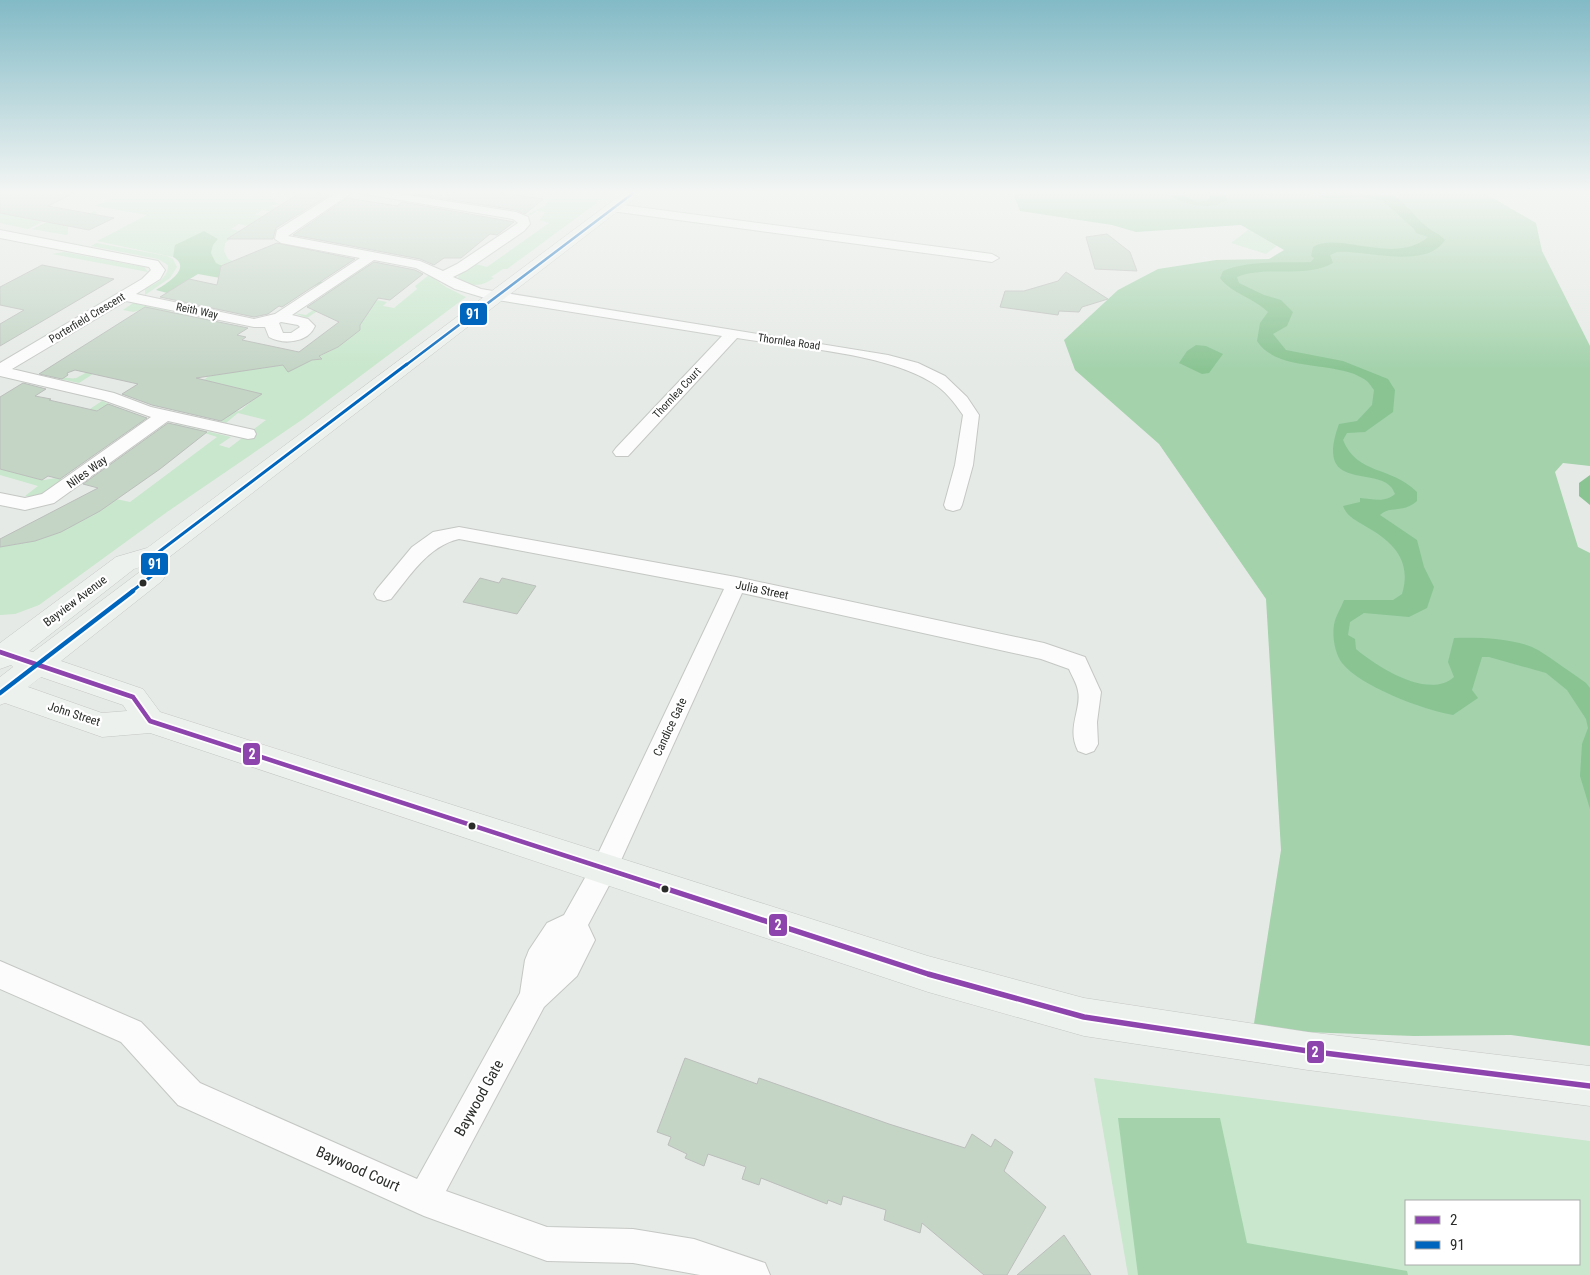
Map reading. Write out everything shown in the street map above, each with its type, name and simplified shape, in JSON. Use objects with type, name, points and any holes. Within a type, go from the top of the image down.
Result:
[{"type":"main road","name":"Bayview Avenue","points":[[2,654],[125,563],[156,554],[559,250]]},
{"type":"main road","points":[[1,691],[153,574],[156,554]]},
{"type":"main road","points":[[2,654],[133,697],[150,721]]},
{"type":"main road","name":"John Street","points":[[1,691],[102,725],[150,721],[928,974],[1084,1017],[1308,1051],[1590,1086]]},
{"type":"street","name":"Porterfield Crescent","points":[[0,371],[156,276],[158,270],[156,266],[80,250]]},
{"type":"street","name":"Thornlea Road","points":[[339,250],[416,264],[464,288],[497,297],[521,299],[866,354],[912,365],[952,387],[971,415],[964,465],[954,505]]},
{"type":"street","points":[[443,276],[470,263],[487,250]]},
{"type":"street","points":[[935,250],[992,258]]},
{"type":"street","name":"Reith Way","points":[[124,296],[254,323],[276,320],[371,256]]},
{"type":"street","name":"Thornlea Court","points":[[622,452],[732,334]]},
{"type":"street","points":[[0,371],[108,396],[141,409],[248,434]]},
{"type":"street","name":"Niles Way","points":[[0,498],[26,504],[48,499],[165,415]]},
{"type":"street","name":"Julia Street","points":[[384,594],[418,552],[440,536],[460,533],[472,537],[736,584],[1044,650],[1065,657],[1078,663],[1090,692],[1085,722],[1086,744]]},
{"type":"street","name":"Candice Gate","points":[[604,869],[736,584]]},
{"type":"street","name":"Baywood Gate","points":[[424,1198],[534,997],[567,966],[581,940],[574,924],[604,869]]},
{"type":"street","name":"Baywood Court","points":[[0,975],[131,1032],[190,1094],[424,1198],[547,1244],[633,1246],[694,1256],[753,1275]]},
{"type":"shaded area","points":[[114,250],[137,250],[167,256],[173,259],[177,267],[170,278],[145,295],[145,289],[157,283],[168,270],[168,265],[158,259]]},
{"type":"shaded area","points":[[142,250],[196,250],[187,255],[173,257]]},
{"type":"shaded area","points":[[174,250],[212,250],[216,263],[229,269],[324,282],[306,290],[248,283],[198,274],[167,293],[156,290],[171,280],[179,271],[178,261],[173,257]]},
{"type":"shaded area","points":[[212,250],[224,250],[228,259],[237,263],[229,269],[216,263]]},
{"type":"shaded area","points":[[510,250],[532,250],[507,269],[503,269],[491,277],[494,278],[489,281],[472,285],[458,279],[459,274],[476,264],[487,267]]},
{"type":"shaded area","points":[[1255,250],[1271,250],[1266,254]]},
{"type":"shaded area","points":[[1283,250],[1542,250],[1590,346],[1590,466],[1563,463],[1555,472],[1578,547],[1590,553],[1590,1046],[1511,1035],[1414,1036],[1253,1030],[1281,850],[1266,599],[1159,444],[1075,370],[1064,340],[1118,290],[1158,269],[1216,260],[1269,259]]},
{"type":"shaded area","points":[[1312,250],[1432,250],[1410,256],[1337,252],[1330,255],[1333,263],[1322,268],[1261,272],[1237,277],[1239,283],[1264,295],[1281,300],[1293,312],[1287,326],[1273,334],[1286,350],[1343,361],[1388,379],[1395,390],[1393,412],[1365,432],[1347,433],[1343,440],[1349,451],[1357,459],[1407,484],[1417,492],[1417,501],[1412,505],[1402,509],[1388,510],[1380,515],[1417,540],[1424,567],[1434,587],[1427,608],[1409,617],[1364,613],[1350,622],[1348,635],[1355,639],[1356,649],[1365,656],[1390,672],[1418,683],[1431,685],[1443,683],[1454,677],[1448,662],[1454,638],[1486,638],[1519,643],[1538,650],[1586,683],[1590,688],[1590,809],[1580,776],[1582,744],[1588,728],[1586,719],[1567,690],[1546,673],[1489,657],[1482,657],[1472,690],[1478,698],[1453,715],[1393,696],[1363,680],[1342,663],[1335,645],[1333,629],[1344,600],[1393,600],[1402,594],[1404,582],[1405,572],[1402,562],[1392,546],[1375,532],[1352,518],[1343,506],[1360,502],[1360,498],[1387,499],[1395,494],[1389,485],[1342,470],[1335,462],[1333,447],[1339,424],[1357,421],[1372,405],[1374,390],[1365,380],[1352,373],[1292,362],[1278,358],[1266,351],[1257,341],[1260,323],[1268,312],[1230,288],[1220,278],[1223,271],[1233,267],[1266,263],[1311,262],[1314,258],[1311,256]]},
{"type":"shaded area","points":[[64,252],[144,267],[148,272],[52,254]]},
{"type":"shaded area","points":[[380,262],[352,276],[380,298],[377,300],[387,302],[383,306],[394,308],[417,289],[415,286],[429,275],[446,287],[466,297],[303,419],[167,512],[39,605],[15,614],[0,615],[0,547],[31,540],[76,524],[116,499],[130,502],[217,437],[183,426],[170,430],[157,427],[176,424],[231,437],[219,445],[229,448],[266,420],[238,413],[226,423],[220,421],[231,413],[241,410],[260,394],[200,383],[210,375],[119,357],[79,383],[60,379],[76,378],[99,364],[116,348],[145,309],[133,312],[123,310],[133,303],[171,311],[168,313],[172,314],[176,312],[189,315],[181,320],[297,362],[322,355],[338,347],[360,325],[319,310],[307,318],[294,313],[306,315],[334,295],[323,293],[359,270]]},
{"type":"shaded area","points":[[1196,345],[1206,346],[1223,354],[1209,373],[1202,374],[1179,363],[1187,351]]},
{"type":"shaded area","points":[[102,401],[144,419],[142,424],[99,409],[9,471],[44,480],[56,478],[66,480],[42,495],[25,496],[38,486],[0,475],[0,470],[37,445],[0,424],[61,428]]},
{"type":"shaded area","points":[[1590,475],[1590,505],[1579,496],[1579,483]]},
{"type":"shaded area","points":[[1094,1078],[1590,1141],[1590,1275],[1128,1275]]},
{"type":"shaded area","points":[[1118,1118],[1220,1118],[1247,1243],[1407,1271],[1408,1275],[1138,1275]]},
{"type":"building","points":[[259,250],[314,250],[355,259],[282,307],[279,306],[268,314],[254,317],[160,297],[189,279],[217,285],[221,266]]},
{"type":"building","points":[[375,250],[470,250],[461,258],[444,258],[434,265],[420,259]]},
{"type":"building","points":[[1090,250],[1128,250],[1137,271],[1095,269]]},
{"type":"building","points":[[374,262],[415,270],[423,274],[390,300],[378,298],[360,325],[360,330],[338,347],[319,356],[322,359],[312,360],[288,372],[283,365],[196,378],[262,394],[221,421],[152,405],[122,394],[138,384],[75,370],[67,373],[68,375],[62,379],[39,374],[145,307],[248,328],[237,335],[246,337],[242,340],[299,352],[339,322],[307,307]]},
{"type":"building","points":[[42,265],[114,279],[0,346],[0,324],[24,310],[0,305],[0,287]]},
{"type":"building","points":[[1066,272],[1108,299],[1082,307],[1079,312],[1059,311],[1058,315],[1000,307],[1005,291],[1024,291],[1058,281]]},
{"type":"building","points":[[23,383],[46,389],[35,396],[51,399],[49,400],[97,411],[108,404],[147,418],[60,479],[48,476],[42,480],[0,469],[0,397]]},
{"type":"building","points":[[168,423],[207,432],[160,469],[100,511],[61,532],[35,541],[0,547],[0,539],[98,488],[83,484]]},
{"type":"building","points":[[480,578],[499,583],[502,578],[536,586],[517,614],[463,602]]},
{"type":"building","points":[[685,1058],[757,1084],[759,1078],[889,1124],[965,1148],[972,1134],[991,1147],[995,1139],[1013,1152],[1004,1171],[1046,1207],[1007,1275],[984,1275],[922,1223],[920,1233],[884,1220],[886,1210],[843,1196],[841,1205],[828,1200],[827,1204],[761,1178],[759,1185],[742,1179],[746,1167],[708,1154],[704,1166],[685,1158],[687,1154],[668,1145],[671,1137],[657,1132]]},
{"type":"building","points":[[1064,1235],[1091,1275],[1017,1275]]},
{"type":"transit line","name":"91","points":[[0,693],[153,575],[156,554],[557,250]]},
{"type":"transit line","name":"2","points":[[0,652],[133,697],[150,721],[928,974],[1084,1017],[1308,1051],[1590,1086]]}]
